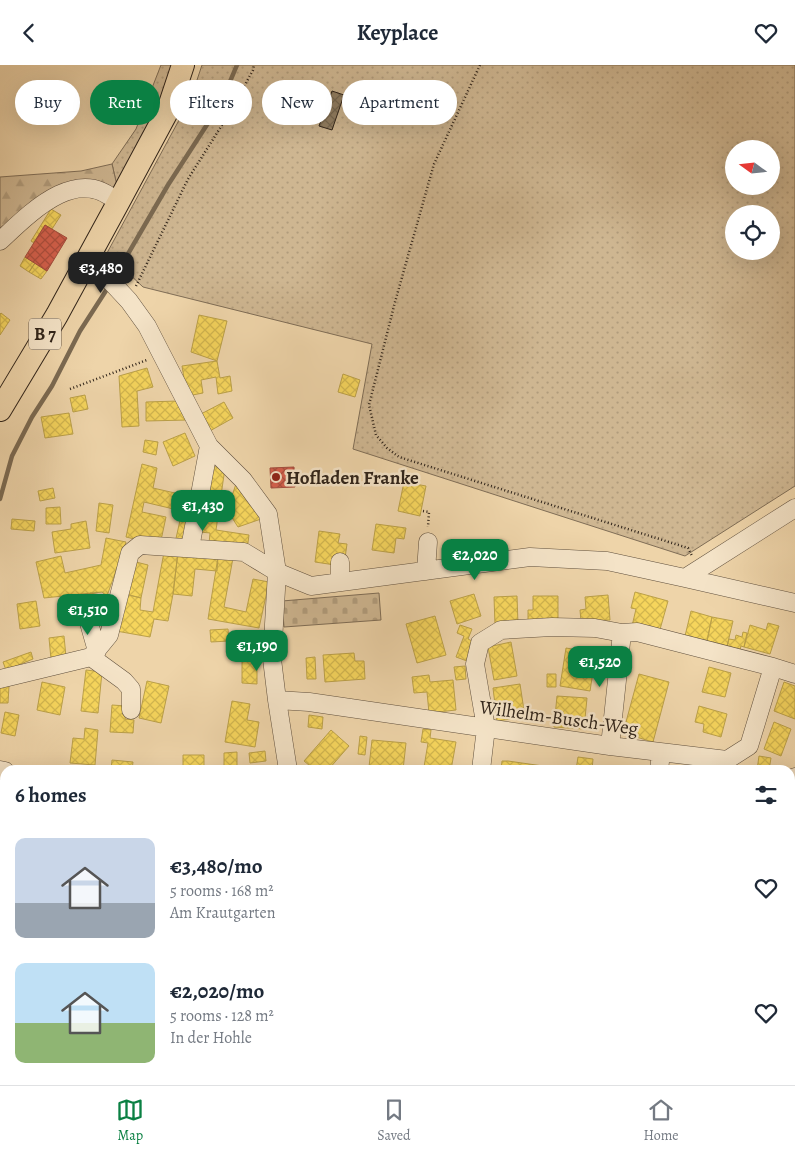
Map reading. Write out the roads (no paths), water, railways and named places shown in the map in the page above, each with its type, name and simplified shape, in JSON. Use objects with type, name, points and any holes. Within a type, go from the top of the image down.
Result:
[{"type":"main road","name":"B 7","points":[[0,409],[57,315],[96,265],[118,203],[168,110],[183,65]]},
{"type":"street","points":[[0,241],[32,212],[51,199],[74,188],[92,189],[111,196],[118,203]]},
{"type":"street","points":[[96,265],[125,297],[146,326],[163,355],[209,446],[243,480],[268,514],[277,572],[272,659],[287,765]]},
{"type":"street","points":[[190,548],[209,446]]},
{"type":"street","points":[[692,573],[795,508]]},
{"type":"street","points":[[426,571],[428,542]]},
{"type":"street","points":[[3,678],[94,654],[109,635],[130,553],[140,545],[244,552],[277,572],[311,585],[530,557],[607,561],[692,573],[795,603]]},
{"type":"street","points":[[340,562],[340,582]]},
{"type":"street","points":[[89,623],[94,654],[131,689],[131,710]]},
{"type":"street","points":[[482,765],[486,728],[475,664],[480,643],[501,630],[595,627],[622,633],[637,632],[795,674]]},
{"type":"street","points":[[610,746],[622,633]]},
{"type":"street","name":"Wilhelm-Busch-Weg","points":[[277,700],[309,702],[610,746],[660,761],[727,760],[749,746],[773,667]]},
{"type":"waterway","points":[[114,278],[168,185],[221,103],[237,65]]},
{"type":"waterway","points":[[0,499],[12,456],[32,417],[52,386],[80,331],[109,286]]},
{"type":"place","name":"Hofladen Franke","points":[[276,477]]}]
